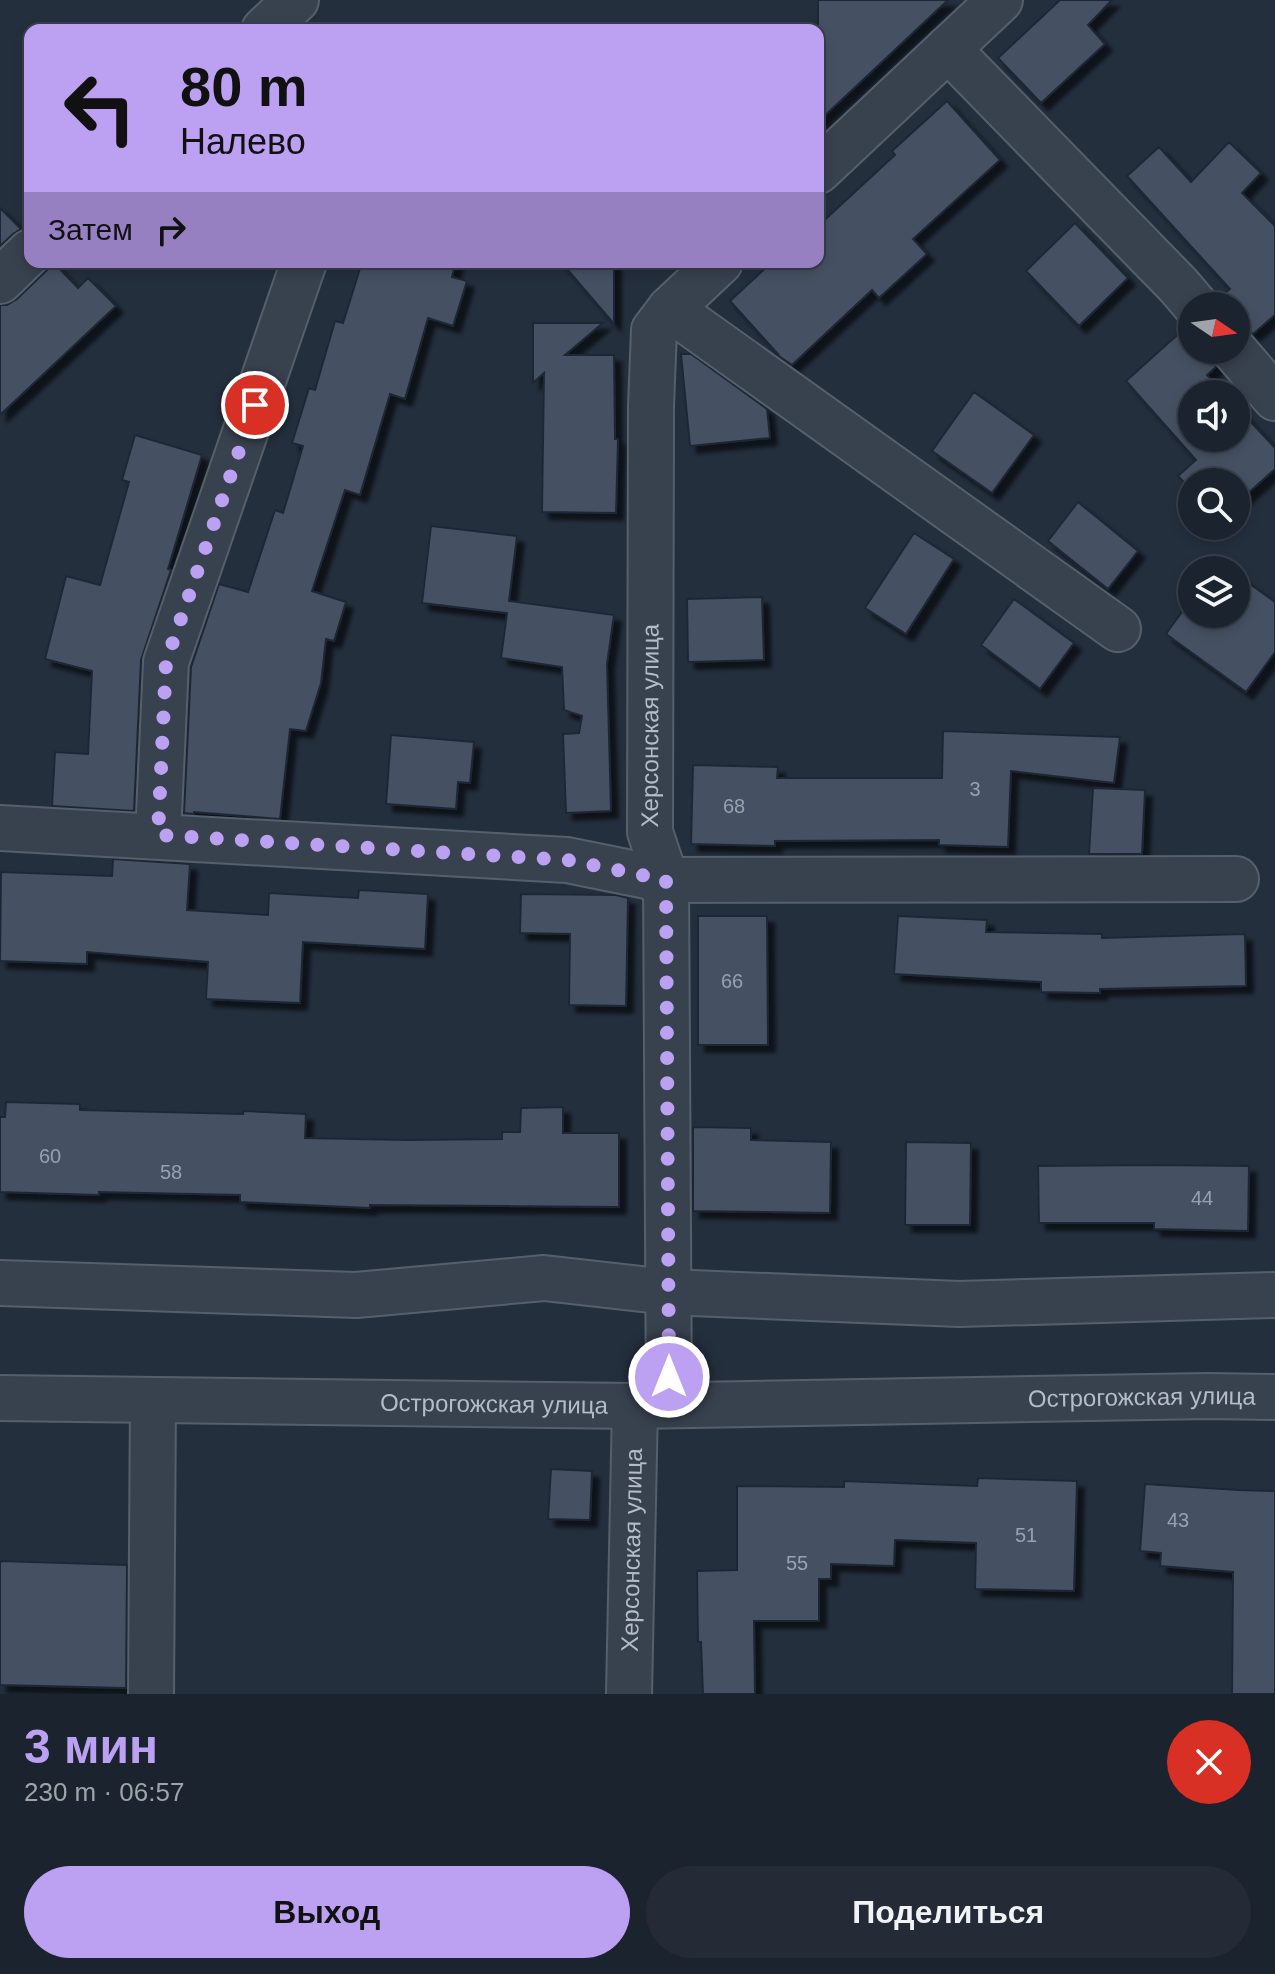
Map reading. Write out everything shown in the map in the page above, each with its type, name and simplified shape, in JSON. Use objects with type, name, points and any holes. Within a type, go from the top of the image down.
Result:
[{"type":"street","points":[[270,24],[296,0]]},
{"type":"street","points":[[824,165],[1000,0]]},
{"type":"street","points":[[948,49],[1184,292]]},
{"type":"street","points":[[0,281],[24,258]]},
{"type":"street","points":[[158,835],[166,662],[302,268]]},
{"type":"street","name":"Херсонская улица","points":[[629,1694],[652,1406],[668,1292],[666,880],[650,832],[650,422],[654,330],[670,309],[714,268]]},
{"type":"street","points":[[670,309],[1118,629]]},
{"type":"street","points":[[1246,364],[1275,398]]},
{"type":"street","points":[[0,828],[567,860],[666,880],[1236,879]]},
{"type":"street","points":[[0,1283],[356,1295],[544,1278],[668,1292],[959,1304],[1275,1295]]},
{"type":"street","name":"Острогожская улица","points":[[0,1398],[652,1406],[1177,1396],[1275,1397]]},
{"type":"street","points":[[151,1694],[153,1400]]},
{"type":"building","points":[[818,0],[948,0],[824,116],[824,24],[818,24]]},
{"type":"building","points":[[1060,0],[1112,0],[1088,25],[1105,44],[1041,103],[998,58]]},
{"type":"building","points":[[947,101],[1000,160],[913,239],[927,254],[879,298],[872,290],[792,365],[776,354],[730,301],[766,268],[824,268],[824,220],[895,155],[892,151]]},
{"type":"building","points":[[1229,142],[1261,173],[1242,193],[1275,226],[1275,315],[1253,334],[1250,332],[1250,292],[1226,292],[1230,289],[1127,176],[1159,147],[1191,182]]},
{"type":"building","points":[[0,208],[21,229],[0,246]]},
{"type":"building","points":[[1075,223],[1128,278],[1079,326],[1026,271]]},
{"type":"building","points":[[59,268],[78,288],[88,278],[116,306],[0,415],[0,305],[17,299],[47,270]]},
{"type":"building","points":[[360,268],[454,268],[452,277],[467,281],[453,326],[428,318],[405,399],[390,394],[360,495],[345,490],[312,591],[346,602],[334,641],[326,639],[321,683],[306,731],[290,729],[280,819],[184,813],[191,667],[219,584],[248,592],[275,510],[283,513],[303,446],[292,443],[309,388],[315,390],[335,321],[343,323]]},
{"type":"building","points":[[566,268],[614,268],[614,324]]},
{"type":"building","points":[[533,323],[603,323],[565,355],[614,355],[615,439],[618,439],[616,513],[542,512],[544,373],[533,383]]},
{"type":"building","points":[[1178,334],[1178,364],[1214,364],[1216,367],[1207,375],[1212,380],[1178,380],[1178,440],[1126,381]]},
{"type":"building","points":[[681,354],[691,354],[767,409],[770,438],[690,446]]},
{"type":"building","points":[[974,392],[1034,435],[992,493],[932,451]]},
{"type":"building","points":[[1250,421],[1275,448],[1275,469],[1250,491],[1250,468],[1187,468],[1196,460],[1189,452],[1250,452]]},
{"type":"building","points":[[135,435],[202,455],[168,569],[171,570],[141,660],[134,811],[52,806],[55,752],[88,754],[92,671],[45,659],[66,576],[100,585],[129,482],[122,480]]},
{"type":"building","points":[[1078,502],[1138,551],[1108,589],[1048,541]]},
{"type":"building","points":[[431,526],[517,536],[509,601],[614,615],[607,664],[611,811],[566,813],[563,734],[579,733],[582,716],[564,710],[562,667],[501,658],[507,613],[422,603]]},
{"type":"building","points":[[914,533],[954,559],[906,634],[865,608]]},
{"type":"building","points":[[1250,584],[1275,602],[1275,652],[1246,692],[1166,634],[1178,617],[1178,628],[1250,628]]},
{"type":"building","points":[[762,597],[764,660],[688,662],[687,599]]},
{"type":"building","points":[[1014,599],[1074,643],[1040,689],[981,645]]},
{"type":"building","points":[[943,731],[1120,737],[1114,783],[1011,771],[1008,847],[939,845],[939,840],[775,841],[775,846],[691,844],[693,765],[778,767],[777,778],[942,778]]},
{"type":"building","points":[[391,735],[474,742],[470,783],[458,782],[456,809],[386,804]]},
{"type":"building","points":[[1093,788],[1145,790],[1142,854],[1089,854]]},
{"type":"building","points":[[113,859],[190,864],[187,910],[268,915],[269,893],[358,898],[359,890],[428,894],[425,949],[303,942],[300,1003],[206,999],[208,962],[87,952],[87,964],[0,961],[1,872],[112,876]]},
{"type":"building","points":[[521,894],[616,895],[628,898],[626,1006],[569,1005],[570,934],[520,933]]},
{"type":"building","points":[[698,916],[767,916],[768,1045],[698,1045]]},
{"type":"building","points":[[898,916],[987,920],[986,932],[1102,934],[1102,938],[1245,934],[1246,986],[1100,989],[1100,993],[1041,992],[1041,982],[894,974]]},
{"type":"building","points":[[6,1102],[80,1104],[80,1110],[306,1114],[305,1138],[407,1140],[502,1139],[502,1132],[520,1132],[521,1108],[563,1107],[563,1133],[619,1133],[619,1207],[370,1205],[370,1208],[240,1202],[240,1195],[0,1192],[0,1117],[5,1117]]},
{"type":"building","points":[[693,1127],[751,1128],[751,1140],[831,1142],[830,1213],[693,1211]]},
{"type":"building","points":[[906,1142],[971,1143],[970,1225],[905,1225]]},
{"type":"building","points":[[1038,1166],[1249,1166],[1248,1231],[1154,1229],[1154,1223],[1039,1223]]},
{"type":"building","points":[[551,1469],[592,1471],[590,1520],[548,1519]]},
{"type":"building","points":[[978,1478],[1077,1481],[1074,1591],[975,1589],[976,1543],[895,1540],[894,1566],[831,1564],[831,1579],[819,1579],[819,1621],[754,1621],[755,1694],[703,1694],[701,1642],[698,1642],[697,1571],[737,1570],[737,1486],[844,1487],[844,1481],[977,1486]]},
{"type":"building","points":[[1145,1484],[1275,1491],[1275,1694],[1232,1694],[1233,1572],[1160,1566],[1161,1553],[1140,1551]]},
{"type":"building","points":[[0,1561],[127,1565],[126,1688],[0,1685]]},
{"type":"route","points":[[255,405],[166,662],[158,835],[567,860],[666,880],[669,1377]]}]
